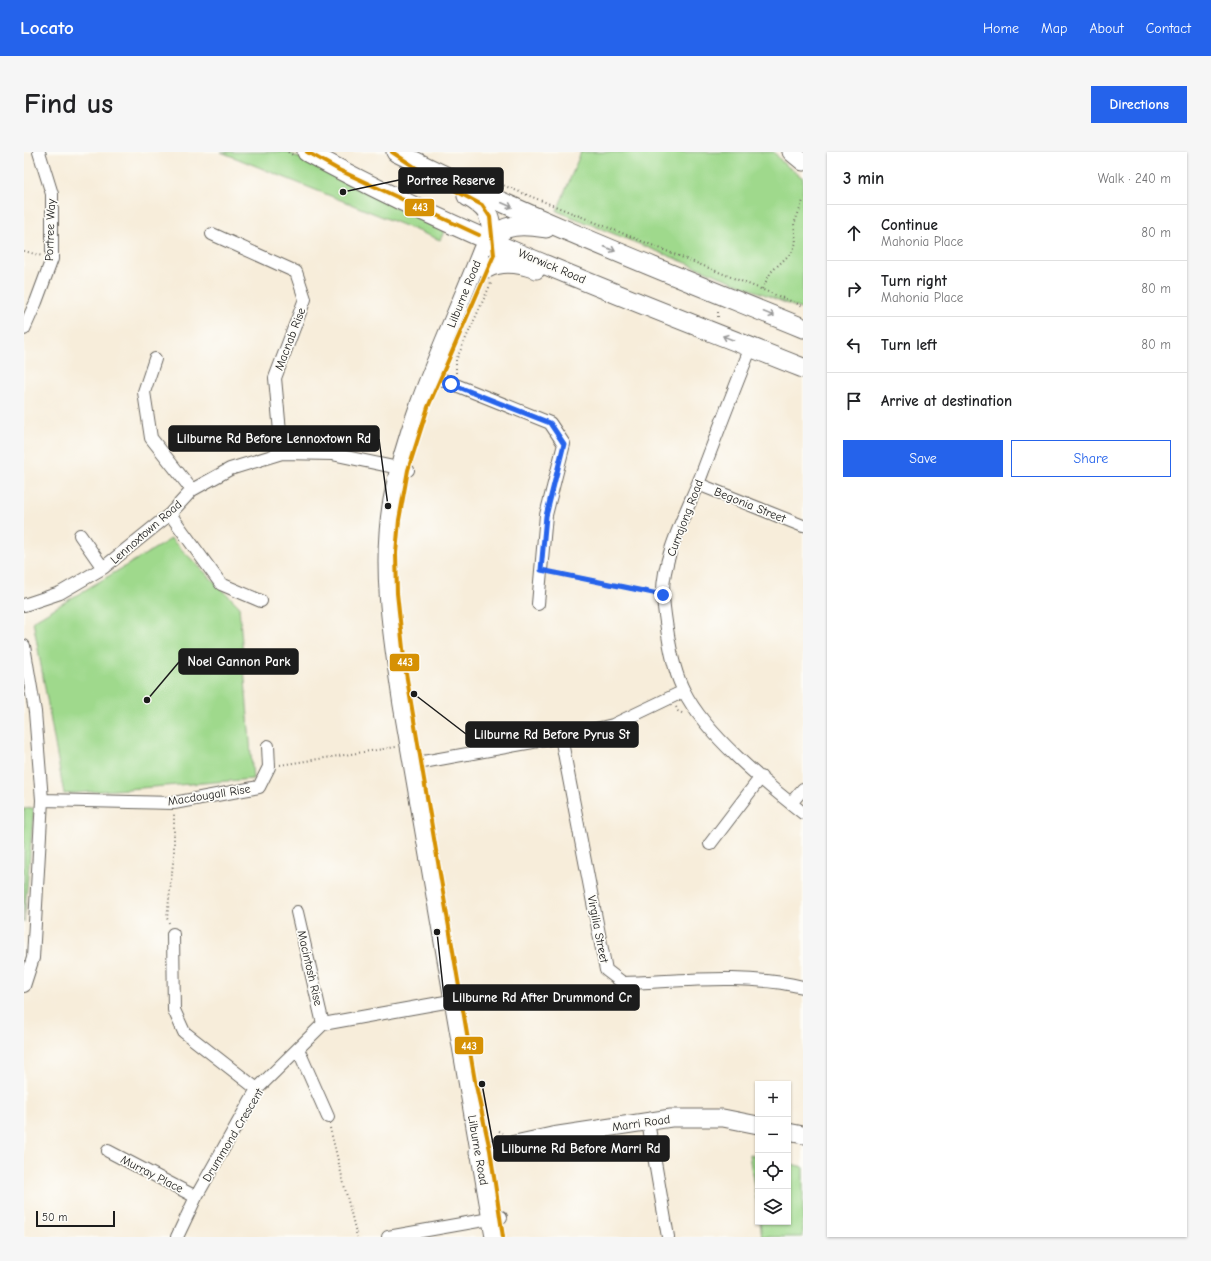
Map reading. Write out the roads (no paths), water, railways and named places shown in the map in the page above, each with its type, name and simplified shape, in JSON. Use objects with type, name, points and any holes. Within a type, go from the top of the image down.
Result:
[{"type":"main road","name":"Warwick Road","points":[[307,152],[353,176],[493,241],[622,296],[803,368]]},
{"type":"main road","points":[[392,152],[428,176],[482,205],[490,217],[493,241]]},
{"type":"main road","points":[[396,152],[471,189],[580,236],[803,328]]},
{"type":"main road","points":[[493,241],[495,234],[501,230],[518,226],[546,227],[580,236]]},
{"type":"main road","points":[[491,271],[502,263],[520,264],[599,294],[622,296]]},
{"type":"street","name":"Portree Way","points":[[24,329],[52,259],[52,194],[39,152]]},
{"type":"street","points":[[791,152],[803,162]]},
{"type":"street","name":"Macnab Rise","points":[[212,234],[296,272],[305,299],[275,378],[282,453]]},
{"type":"street","name":"Lilburne Road","points":[[493,241],[494,255],[491,271],[442,376],[412,427],[404,469],[392,500],[387,567],[395,660],[416,763],[496,1218],[503,1237]]},
{"type":"street","name":"Lilburne Road","points":[[442,376],[482,249],[493,241]]},
{"type":"street","name":"Currajong Road","points":[[751,347],[698,484],[679,527],[668,562],[663,595],[670,646],[684,691],[700,716],[718,738],[803,813]]},
{"type":"street","points":[[155,359],[144,392],[151,438],[192,490]]},
{"type":"street","points":[[442,376],[550,423],[564,444],[546,516],[538,604]]},
{"type":"street","name":"Lennoxtown Road","points":[[24,605],[60,593],[103,568],[170,514],[192,490],[230,469],[282,453],[332,454],[404,469]]},
{"type":"street","name":"Begonia Street","points":[[698,484],[803,526]]},
{"type":"street","points":[[170,514],[221,584],[262,601]]},
{"type":"street","points":[[80,534],[103,568]]},
{"type":"street","points":[[24,646],[35,712],[42,800],[33,958],[24,986]]},
{"type":"street","points":[[416,763],[562,737],[613,725],[684,691]]},
{"type":"street","name":"Virgilia Street","points":[[562,737],[606,970],[623,983],[733,979],[788,984],[803,987]]},
{"type":"street","name":"Macdougall Rise","points":[[42,800],[174,803],[259,787],[269,767],[268,746]]},
{"type":"street","points":[[710,844],[761,777]]},
{"type":"street","points":[[791,803],[803,789]]},
{"type":"street","name":"Macintosh Rise","points":[[297,912],[324,1024]]},
{"type":"street","points":[[173,934],[174,1010],[184,1032],[257,1089]]},
{"type":"street","points":[[324,1024],[457,1000]]},
{"type":"street","name":"Drummond Crescent","points":[[177,1237],[196,1197],[257,1089],[324,1024]]},
{"type":"street","points":[[298,1049],[328,1117]]},
{"type":"street","name":"Marri Road","points":[[484,1151],[552,1136],[671,1118],[723,1118],[755,1125]]},
{"type":"street","points":[[648,1122],[668,1237]]},
{"type":"street","points":[[791,1133],[803,1136]]},
{"type":"street","name":"Murray Place","points":[[108,1151],[196,1197]]},
{"type":"street","name":"Lilburne Road","points":[[494,1237],[496,1218]]},
{"type":"street","points":[[388,1237],[496,1218]]},
{"type":"place","name":"Portree Reserve","points":[[343,192]]},
{"type":"place","name":"Lilburne Rd Before Lennoxtown Rd","points":[[388,506]]},
{"type":"place","name":"Lilburne Rd Before Pyrus St","points":[[414,694]]},
{"type":"place","name":"Noel Gannon Park","points":[[147,700]]},
{"type":"place","name":"Lilburne Rd After Drummond Cr","points":[[437,932]]},
{"type":"place","name":"Lilburne Rd Before Marri Rd","points":[[482,1084]]}]
